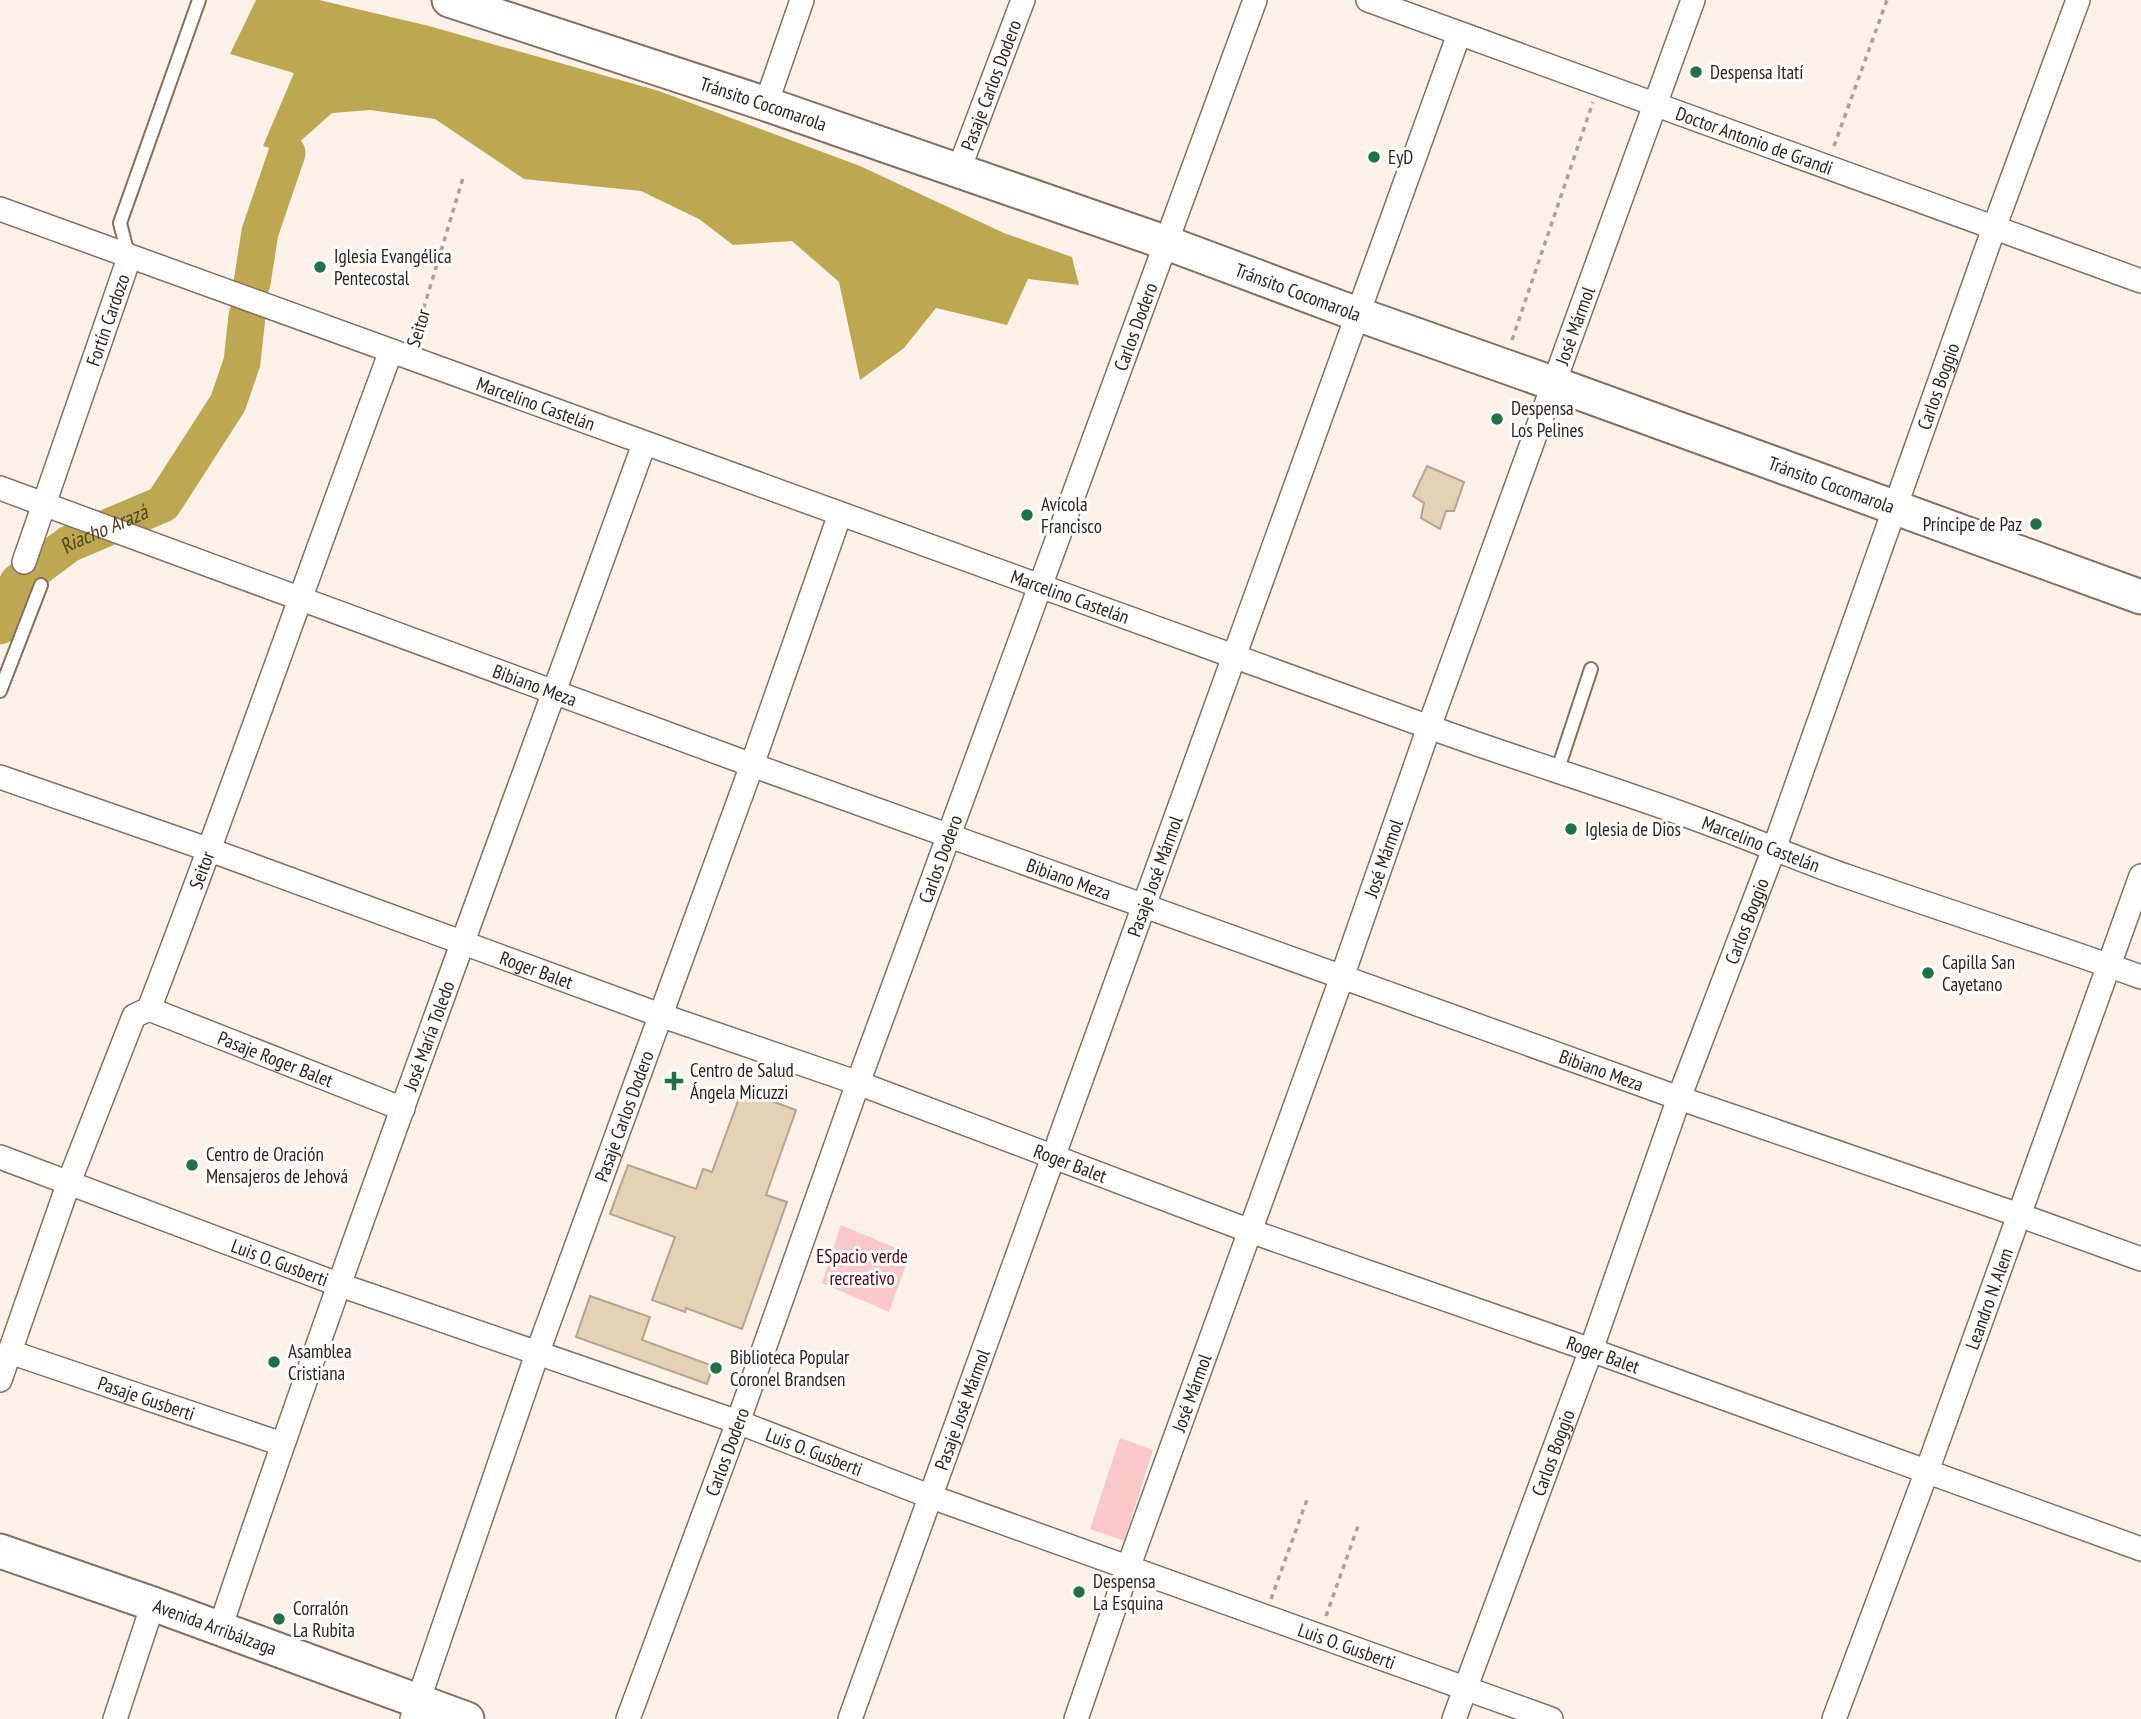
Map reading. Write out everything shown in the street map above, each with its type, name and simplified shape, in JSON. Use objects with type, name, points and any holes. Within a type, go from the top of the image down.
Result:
[{"type":"street","name":"Tránsito Cocomarola","points":[[449,0],[514,10],[766,104],[1167,243],[2141,597]]},
{"type":"street","points":[[766,104],[802,0]]},
{"type":"street","name":"Pasaje Carlos Dodero","points":[[958,172],[1023,0]]},
{"type":"street","name":"Carlos Dodero","points":[[628,1719],[1255,0]]},
{"type":"street","name":"Doctor Antonio de Grandi","points":[[1368,0],[2141,281]]},
{"type":"street","name":"José Mármol","points":[[1076,1719],[1429,727],[1693,0]]},
{"type":"street","name":"Carlos Boggio","points":[[1454,1719],[1591,1350],[1679,1098],[1774,849],[1994,228],[2078,0]]},
{"type":"street","name":"Pasaje José Mármol","points":[[850,1719],[1459,34]]},
{"type":"street","name":"Marcelino Castelán","points":[[0,209],[644,444],[1235,654],[1429,727],[1707,823],[1844,875],[2141,977]]},
{"type":"street","name":"Fortín Cardozo","points":[[24,562],[129,258]]},
{"type":"street","name":"Seitor","points":[[0,1380],[69,1182],[134,1016],[149,1009],[210,850],[299,598],[400,354]]},
{"type":"street","name":"José María Toledo","points":[[220,1628],[282,1444],[461,943],[644,444]]},
{"type":"street","name":"Bibiano Meza","points":[[0,488],[752,765],[1679,1098],[2141,1259]]},
{"type":"street","name":"Pasaje Carlos Dodero","points":[[415,1711],[537,1354],[752,765],[840,514]]},
{"type":"street","name":"Roger Balet","points":[[0,777],[210,850],[660,1015],[858,1083],[1250,1231],[1591,1350],[2141,1549]]},
{"type":"street","name":"Leandro N. Alem","points":[[1834,1719],[1927,1471],[2141,876]]},
{"type":"street","name":"Pasaje Roger Balet","points":[[149,1009],[403,1109]]},
{"type":"street","name":"Luis O. Gusberti","points":[[0,1157],[340,1285],[738,1422],[929,1496],[1551,1719]]},
{"type":"street","name":"Pasaje Gusberti","points":[[10,1352],[282,1444]]},
{"type":"street","name":"Avenida Arribálzaga","points":[[0,1551],[220,1628],[415,1711],[467,1719]]},
{"type":"street","points":[[115,1719],[153,1604]]},
{"type":"lane","name":"Fortín Cardozo","points":[[129,258],[120,223],[199,0]]},
{"type":"lane","points":[[0,691],[41,585]]},
{"type":"lane","points":[[1557,772],[1591,669]]},
{"type":"path","points":[[1826,166],[1887,0]]},
{"type":"path","points":[[1503,365],[1599,85]]},
{"type":"path","name":"Seitor","points":[[400,354],[463,178]]},
{"type":"path","points":[[1265,1617],[1308,1497]]},
{"type":"path","points":[[1319,1634],[1358,1526]]},
{"type":"green space","name":"ESpacio verde recreativo","points":[[841,1225],[910,1254],[889,1312],[822,1283]]},
{"type":"green space","points":[[1120,1438],[1153,1450],[1124,1541],[1090,1529]]},
{"type":"shaded area","points":[[256,0],[319,0],[429,26],[659,91],[860,166],[1004,233],[1072,257],[1079,285],[1028,279],[1007,325],[936,308],[904,348],[860,380],[839,282],[792,241],[733,245],[699,219],[641,191],[524,179],[435,119],[370,110],[332,113],[287,153],[263,146],[294,73],[230,54]]},
{"type":"building","points":[[1427,466],[1464,482],[1454,511],[1446,511],[1440,529],[1421,518],[1424,503],[1413,496]]},
{"type":"building","points":[[742,1090],[796,1110],[766,1195],[787,1202],[742,1329],[686,1308],[685,1312],[652,1300],[675,1237],[610,1214],[628,1165],[696,1189],[703,1169],[712,1172]]},
{"type":"building","points":[[590,1296],[650,1317],[642,1340],[713,1366],[707,1384],[576,1337]]},
{"type":"waterway","name":"Riacho Arazá","points":[[252,283],[260,232],[287,153]]},
{"type":"waterway","name":"Riacho Arazá","points":[[0,626],[18,582],[69,544],[163,504],[228,403],[242,362],[247,316]]},
{"type":"place","name":"Despensa Itatí","points":[[1696,72]]},
{"type":"place","name":"EyD","points":[[1374,157]]},
{"type":"place","name":"Iglesia Evangélica Pentecostal","points":[[320,267]]},
{"type":"place","name":"Despensa Los Pelines","points":[[1497,419]]},
{"type":"place","name":"Avícola Francisco","points":[[1027,515]]},
{"type":"place","name":"Príncipe de Paz","points":[[2036,524]]},
{"type":"place","name":"Iglesia de Dios","points":[[1571,829]]},
{"type":"place","name":"Capilla San Cayetano","points":[[1928,973]]},
{"type":"place","name":"Centro de Salud Ángela Micuzzi","points":[[674,1081]]},
{"type":"place","name":"Centro de Oración Mensajeros de Jehová","points":[[192,1165]]},
{"type":"place","name":"Asamblea Cristiana","points":[[274,1362]]},
{"type":"place","name":"Biblioteca Popular Coronel Brandsen","points":[[716,1368]]},
{"type":"place","name":"Despensa La Esquina","points":[[1079,1592]]},
{"type":"place","name":"Corralón La Rubita","points":[[279,1619]]}]
